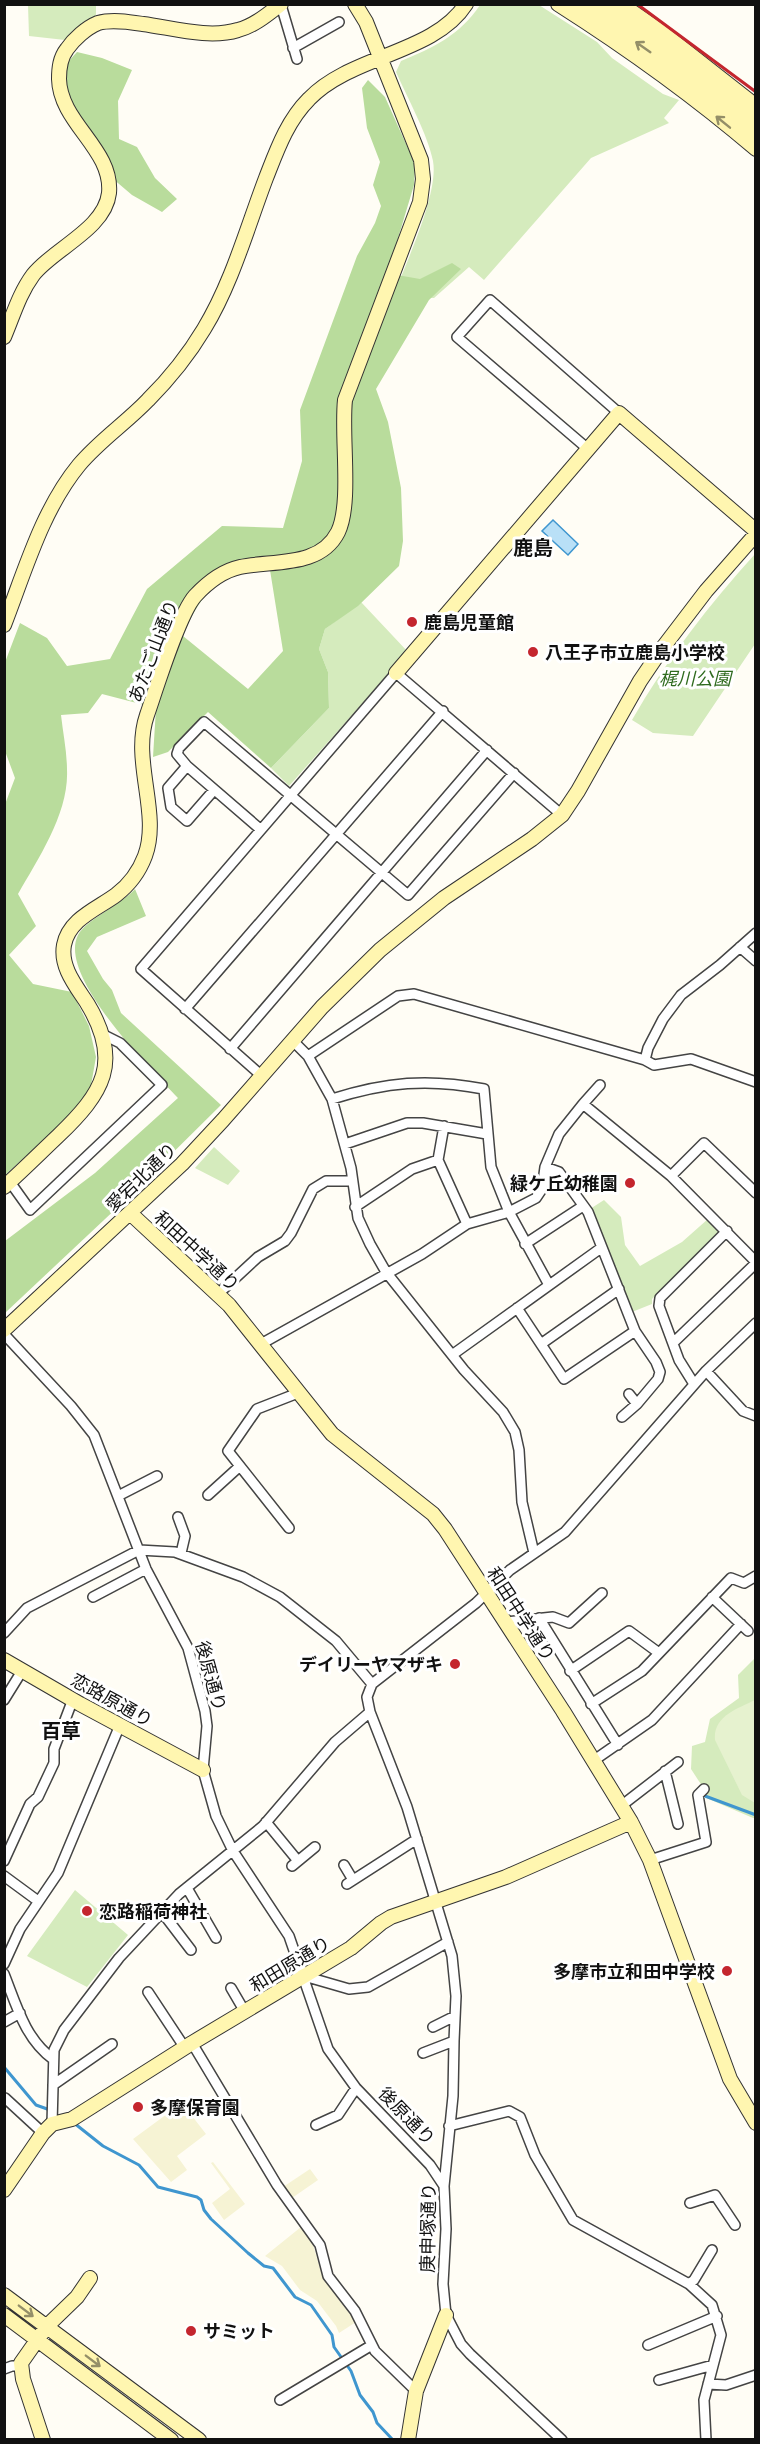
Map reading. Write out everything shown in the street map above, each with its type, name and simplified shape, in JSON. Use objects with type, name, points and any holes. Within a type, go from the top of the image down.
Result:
[{"type":"street","name":"あたご山通り","points":[[7,1184],[80,1116],[101,1084],[106,1050],[102,1034],[71,978],[64,961],[64,944],[78,920],[117,894],[133,879],[146,855],[149,823],[142,760],[146,718],[182,619],[193,598],[222,574],[238,568],[299,560],[316,554],[328,545],[342,521],[345,504],[343,420],[345,400],[420,202],[423,179],[421,160],[364,17],[356,4]]},
{"type":"street","points":[[4,625],[38,537],[66,482],[94,448],[147,401],[171,374],[205,327],[220,299],[280,144],[292,119],[310,98],[340,75],[444,28],[466,4]]},
{"type":"street","points":[[558,4],[664,76],[756,149]]},
{"type":"street","points":[[581,4],[687,78],[756,134]]},
{"type":"street","points":[[601,4],[658,43],[756,119]]},
{"type":"street","points":[[621,4],[663,33],[756,106]]},
{"type":"street","points":[[4,337],[22,292],[34,273],[49,258],[90,227],[102,211],[109,195],[108,174],[65,108],[59,90],[59,70],[63,54],[72,41],[99,23],[125,21],[203,33],[239,30],[281,5],[297,59]]},
{"type":"street","points":[[293,48],[339,22]]},
{"type":"street","points":[[588,449],[457,337],[490,300],[756,532]]},
{"type":"street","points":[[262,1076],[141,969],[619,412]]},
{"type":"street","name":"愛宕北通り","points":[[4,1332],[202,1143],[330,999],[403,930],[458,887],[532,839],[562,815],[579,791],[635,690],[661,650],[706,591],[756,532]]},
{"type":"street","points":[[396,672],[562,815]]},
{"type":"street","points":[[185,1009],[443,711]]},
{"type":"street","points":[[260,829],[187,766],[177,754],[179,748],[204,722],[408,895],[514,773]]},
{"type":"street","points":[[230,1049],[487,750]]},
{"type":"street","points":[[187,766],[168,788],[171,807],[187,821],[214,790]]},
{"type":"street","points":[[645,1060],[648,1048],[663,1019],[681,994],[756,933]]},
{"type":"street","points":[[740,947],[756,961]]},
{"type":"street","points":[[308,1056],[398,996],[414,994],[645,1060],[654,1065],[691,1059],[756,1082]]},
{"type":"street","points":[[7,1184],[30,1210],[162,1085],[120,1043],[102,1034]]},
{"type":"street","points":[[293,1041],[308,1056],[332,1099],[345,1144],[356,1207],[366,1236],[386,1272],[464,1370],[498,1405],[515,1432],[519,1450],[522,1502],[534,1552]]},
{"type":"street","points":[[332,1099],[377,1086],[409,1082],[484,1089],[491,1167],[509,1212],[549,1285]]},
{"type":"street","points":[[261,1344],[386,1272],[422,1254],[467,1224],[509,1212],[536,1198],[542,1189],[545,1167],[559,1134],[600,1085]]},
{"type":"street","points":[[583,1104],[671,1176],[756,1262],[673,1343]]},
{"type":"street","points":[[345,1144],[407,1123],[444,1126],[487,1134]]},
{"type":"street","points":[[444,1126],[438,1160],[467,1224]]},
{"type":"street","points":[[671,1176],[704,1143],[756,1193]]},
{"type":"street","points":[[356,1207],[412,1169],[438,1160]]},
{"type":"street","points":[[545,1167],[559,1172],[588,1212],[635,1331],[660,1372],[658,1380],[622,1417]]},
{"type":"street","points":[[218,1294],[258,1257],[285,1241],[313,1189],[326,1181],[352,1181]]},
{"type":"street","points":[[525,1244],[583,1206]]},
{"type":"street","name":"和田中学通り","points":[[130,1213],[244,1321],[298,1393],[343,1445],[433,1514],[506,1622],[631,1822],[650,1860],[730,2079],[756,2123]]},
{"type":"street","points":[[694,1384],[679,1360],[659,1306],[660,1298],[727,1232]]},
{"type":"street","points":[[452,1355],[601,1248]]},
{"type":"street","points":[[542,1344],[619,1289]]},
{"type":"street","points":[[517,1308],[564,1379],[635,1331]]},
{"type":"street","points":[[56,2123],[52,2102],[54,2050],[63,2030],[119,1958],[187,1888],[266,1822],[335,1742],[370,1712],[367,1697],[372,1684],[486,1593],[510,1570],[565,1532],[694,1384],[756,1323]]},
{"type":"street","name":"後原通り","points":[[4,1332],[94,1435],[146,1569],[181,1630],[191,1656],[207,1726],[203,1770],[216,1816],[233,1851],[283,1926],[294,1948],[321,2034],[328,2049],[357,2088],[430,2165],[444,2187]]},
{"type":"street","points":[[706,1371],[743,1411],[756,1416]]},
{"type":"street","points":[[289,1528],[228,1451],[256,1409],[298,1393]]},
{"type":"street","points":[[629,1394],[637,1404]]},
{"type":"street","points":[[208,1495],[240,1466]]},
{"type":"street","points":[[118,1496],[157,1476]]},
{"type":"street","points":[[178,1517],[185,1536],[181,1553]]},
{"type":"street","points":[[4,1633],[27,1608],[139,1550],[181,1553],[243,1577],[280,1597],[336,1641],[372,1684]]},
{"type":"street","points":[[93,1597],[146,1569]]},
{"type":"street","points":[[591,1704],[642,1671],[731,1578],[744,1583],[756,1576]]},
{"type":"street","points":[[506,1622],[553,1617],[569,1623],[602,1593]]},
{"type":"street","points":[[593,1761],[652,1720],[744,1628],[712,1597]]},
{"type":"street","points":[[539,1618],[618,1745]]},
{"type":"street","points":[[570,1671],[629,1631],[659,1653]]},
{"type":"street","name":"恋路原通り","points":[[4,1660],[203,1770]]},
{"type":"street","points":[[4,1700],[22,1671]]},
{"type":"street","points":[[4,1861],[30,1804],[38,1797],[54,1763],[54,1749],[73,1699]]},
{"type":"street","name":"庚申塚通り","points":[[370,1712],[417,1839],[448,1942],[454,1970],[453,2096],[444,2187],[446,2229],[443,2284],[446,2315],[461,2344],[470,2354],[561,2439]]},
{"type":"street","points":[[4,1964],[20,1929],[58,1873],[120,1725]]},
{"type":"street","points":[[621,1806],[678,1761]]},
{"type":"street","points":[[665,1771],[678,1824]]},
{"type":"street","points":[[650,1860],[706,1842],[698,1795],[704,1790]]},
{"type":"street","points":[[266,1822],[295,1864],[315,1846]]},
{"type":"street","name":"和田原通り","points":[[4,2190],[56,2123],[351,1948],[381,1923],[436,1900],[506,1877],[631,1822]]},
{"type":"street","points":[[344,1865],[350,1882],[417,1839]]},
{"type":"street","points":[[4,1876],[38,1901]]},
{"type":"street","points":[[187,1888],[212,1924],[216,1938]]},
{"type":"street","points":[[162,1912],[191,1950]]},
{"type":"street","points":[[304,1976],[349,1989],[368,1987],[448,1942]]},
{"type":"street","points":[[4,1974],[30,2035],[53,2059]]},
{"type":"street","points":[[231,1988],[244,2012]]},
{"type":"street","points":[[148,1992],[188,2045],[277,2185],[320,2245],[328,2276],[355,2310],[372,2345],[416,2391]]},
{"type":"street","points":[[4,2022],[20,2013]]},
{"type":"street","points":[[433,2027],[455,2016]]},
{"type":"street","points":[[423,2053],[454,2041]]},
{"type":"street","points":[[53,2085],[112,2044]]},
{"type":"street","points":[[316,2125],[338,2115],[357,2088]]},
{"type":"street","points":[[5,2098],[56,2123]]},
{"type":"street","points":[[449,2126],[509,2110],[515,2113],[520,2117],[535,2155],[573,2220],[689,2284],[706,2298],[717,2316],[721,2335],[704,2405],[706,2439]]},
{"type":"street","points":[[690,2203],[715,2195],[735,2225]]},
{"type":"street","points":[[689,2284],[694,2280],[712,2250]]},
{"type":"street","points":[[43,2439],[22,2379],[23,2358],[47,2326],[77,2297],[90,2278]]},
{"type":"street","points":[[4,2295],[199,2439]]},
{"type":"street","points":[[4,2315],[171,2439]]},
{"type":"street","points":[[408,2439],[416,2391],[446,2315]]},
{"type":"street","points":[[648,2345],[717,2316]]},
{"type":"street","points":[[280,2400],[372,2345]]},
{"type":"street","points":[[659,2380],[713,2365]]},
{"type":"street","points":[[4,2369],[21,2366]]},
{"type":"street","points":[[708,2384],[726,2385],[756,2375]]},
{"type":"shaded area","points":[[182,2103],[206,2134],[177,2156],[187,2170],[171,2182],[133,2139]]},
{"type":"shaded area","points":[[213,2162],[245,2204],[224,2220],[212,2203],[230,2189],[211,2163]]},
{"type":"shaded area","points":[[310,2169],[318,2180],[292,2198],[283,2187]]},
{"type":"shaded area","points":[[301,2227],[313,2245],[323,2279],[356,2322],[339,2333],[317,2301],[300,2290],[282,2266],[265,2256]]},
{"type":"green space","points":[[28,5],[96,5],[96,15],[65,40],[29,36]]},
{"type":"green space","points":[[480,5],[539,5],[597,42],[612,58],[663,94],[679,100],[664,118],[669,123],[591,158],[484,280],[469,267],[434,298],[393,297],[420,229],[431,192],[433,175],[433,161],[427,140],[396,72],[401,61],[435,45],[464,25]]},
{"type":"green space","points":[[77,52],[102,58],[132,70],[118,101],[119,139],[137,147],[155,178],[177,199],[162,212],[132,195],[112,178],[67,106],[65,65]]},
{"type":"green space","points":[[368,80],[385,97],[415,164],[414,185],[390,265],[397,275],[420,279],[452,263],[461,269],[429,300],[376,389],[388,422],[401,488],[403,541],[399,566],[358,606],[325,629],[319,649],[328,672],[329,708],[271,768],[208,712],[168,752],[153,757],[156,708],[102,694],[88,713],[61,715],[67,770],[63,803],[51,835],[18,894],[36,926],[9,955],[33,984],[72,992],[89,1026],[96,1057],[90,1091],[69,1117],[5,1175],[4,807],[15,778],[5,751],[4,665],[20,623],[47,638],[67,666],[110,659],[147,589],[222,526],[283,528],[302,461],[300,410],[357,256],[375,223],[381,206],[373,185],[380,162],[367,128],[362,88]],"holes":[[[270,570],[283,651],[248,689],[183,636],[198,606],[221,582],[242,572]]]},
{"type":"green space","name":"梶川公園","points":[[755,554],[755,644],[693,736],[653,733],[632,720],[659,676],[689,634]]},
{"type":"green space","points":[[361,602],[408,652],[289,786],[271,768],[329,708],[328,672],[319,649],[325,629]]},
{"type":"green space","points":[[135,889],[146,916],[97,937],[87,951],[112,990],[121,1013],[221,1105],[121,1204],[5,1313],[5,1241],[95,1173],[178,1098],[110,1021],[93,997],[81,974],[75,953],[78,935],[82,929]]},
{"type":"green space","points":[[214,1147],[240,1171],[228,1185],[195,1168]]},
{"type":"green space","points":[[604,1200],[621,1217],[625,1245],[640,1266],[682,1242],[708,1219],[719,1229],[718,1234],[652,1299],[652,1304],[632,1312],[590,1209]]},
{"type":"green space","points":[[755,1658],[755,1818],[753,1818],[704,1797],[704,1789],[691,1769],[692,1746],[705,1742],[710,1719],[739,1698],[738,1675]]},
{"type":"green space","points":[[755,1700],[755,1803],[742,1795],[715,1740],[715,1732],[722,1719],[728,1714]]},
{"type":"green space","points":[[75,1890],[128,1935],[87,1987],[27,1956]]},
{"type":"water","points":[[553,520],[578,544],[568,555],[542,531]]},
{"type":"waterway","points":[[705,1796],[756,1815]]},
{"type":"waterway","points":[[4,2067],[36,2105],[50,2110]]},
{"type":"waterway","points":[[74,2123],[103,2146],[139,2165],[158,2187],[201,2200],[204,2210],[211,2219],[264,2266],[273,2268],[295,2297],[311,2305],[332,2335],[334,2347],[351,2371],[360,2395],[373,2412],[377,2423],[393,2440]]},
{"type":"railway","points":[[637,4],[756,92]]},
{"type":"place","name":"鹿島児童館","points":[[412,622]]},
{"type":"place","name":"八王子市立鹿島小学校","points":[[533,652]]},
{"type":"place","name":"緑ケ丘幼稚園","points":[[630,1183]]},
{"type":"place","name":"デイリーヤマザキ","points":[[455,1664]]},
{"type":"place","name":"恋路稲荷神社","points":[[87,1911]]},
{"type":"place","name":"多摩市立和田中学校","points":[[727,1971]]},
{"type":"place","name":"多摩保育園","points":[[138,2107]]},
{"type":"place","name":"サミット","points":[[191,2331]]},
{"type":"district","name":"鹿島","points":[[533,548]]},
{"type":"district","name":"百草","points":[[61,1731]]}]
